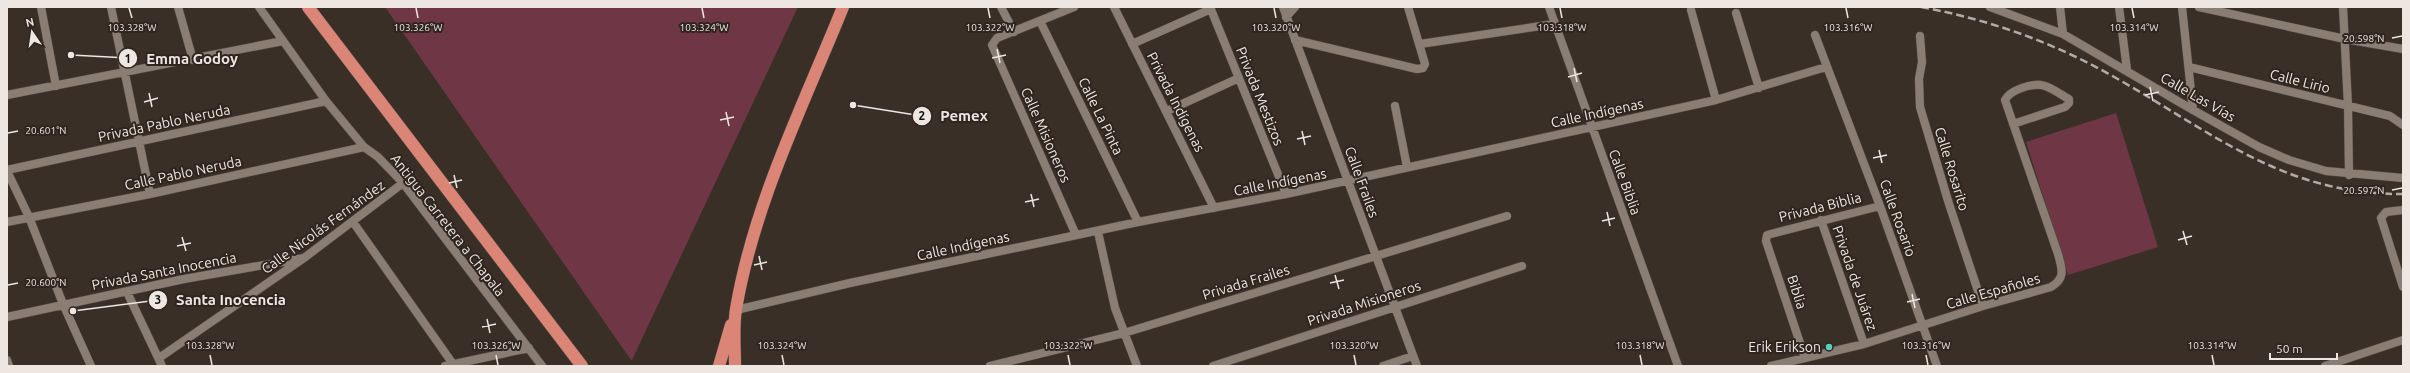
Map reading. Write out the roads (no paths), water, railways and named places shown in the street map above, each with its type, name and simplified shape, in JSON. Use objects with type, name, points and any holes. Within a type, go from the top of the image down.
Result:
[{"type":"highway","points":[[308,7],[582,366]]},
{"type":"highway","points":[[719,366],[736,310],[745,264],[770,184],[843,7]]},
{"type":"highway","points":[[735,366],[736,310]]},
{"type":"street","points":[[41,7],[56,86]]},
{"type":"street","points":[[111,7],[150,194]]},
{"type":"street","points":[[178,7],[193,60]]},
{"type":"street","name":"Antigua Carretera a Chapala","points":[[258,7],[326,101],[364,147],[378,157],[403,183],[542,366]]},
{"type":"street","points":[[1001,7],[1014,32],[1074,7]]},
{"type":"street","name":"Privada Indígenas","points":[[1114,7],[1214,208]]},
{"type":"street","name":"Calle Frailes","points":[[1283,7],[1417,366]]},
{"type":"street","points":[[1286,17],[1295,7]]},
{"type":"street","points":[[1295,40],[1417,69],[1423,68],[1425,64],[1408,7]]},
{"type":"street","name":"Calle Biblia","points":[[1549,7],[1678,366]]},
{"type":"street","name":"Calle Las Vías","points":[[1990,7],[2063,34],[2127,70],[2192,110],[2259,147],[2289,160],[2326,171],[2349,175],[2403,178]]},
{"type":"street","points":[[2060,7],[2063,34]]},
{"type":"street","points":[[2119,7],[2127,70]]},
{"type":"street","points":[[2182,7],[2192,110]]},
{"type":"street","points":[[2199,7],[2345,39],[2403,49]]},
{"type":"street","points":[[2343,7],[2348,106],[2349,175]]},
{"type":"street","points":[[1132,44],[1210,8]]},
{"type":"street","name":"Privada Mestizos","points":[[1210,8],[1286,194]]},
{"type":"street","points":[[1690,10],[1716,100]]},
{"type":"street","points":[[1736,13],[1759,88]]},
{"type":"street","name":"Calle La Pinta","points":[[1040,22],[1138,222]]},
{"type":"street","points":[[1420,44],[1554,24]]},
{"type":"street","name":"Calle Misioneros","points":[[1014,32],[997,38],[992,45],[1076,235]]},
{"type":"street","name":"Calle Rosario","points":[[1815,35],[1880,206],[1937,366]]},
{"type":"street","name":"Calle Rosarito","points":[[1920,36],[1922,62],[1919,78],[1920,107],[1949,204],[1983,306]]},
{"type":"street","points":[[7,95],[193,60],[283,41]]},
{"type":"street","name":"Calle Indígenas","points":[[736,310],[850,283],[1076,235],[1098,232],[1138,222],[1286,194],[1592,128],[1716,100],[1826,67]]},
{"type":"street","name":"Calle Lirio","points":[[2189,67],[2390,116],[2403,125]]},
{"type":"street","points":[[1167,111],[1239,78]]},
{"type":"street","name":"Calle Españoles","points":[[1771,366],[1864,344],[1983,306],[2051,287],[2059,282],[2063,273],[2013,124],[2005,100],[2008,94],[2041,85],[2069,99],[2069,103],[2065,106],[2013,124]]},
{"type":"street","name":"Privada Pablo Neruda","points":[[7,171],[326,101]]},
{"type":"street","points":[[1395,106],[1407,167]]},
{"type":"street","name":"Calle Pablo Neruda","points":[[7,222],[150,194],[364,147]]},
{"type":"street","points":[[7,171],[11,185],[29,217],[63,304],[91,366]]},
{"type":"street","name":"Calle Nicolás Fernández","points":[[161,362],[353,222],[403,183]]},
{"type":"street","name":"Privada Biblia","points":[[1766,235],[1880,206]]},
{"type":"street","points":[[2403,210],[2383,214],[2382,222],[2403,288]]},
{"type":"street","name":"Privada Frailes","points":[[990,366],[1124,333],[1506,216]]},
{"type":"street","name":"Privada de Juárez","points":[[1822,220],[1864,344]]},
{"type":"street","points":[[353,222],[449,365],[529,348]]},
{"type":"street","points":[[1098,232],[1115,308],[1137,366]]},
{"type":"street","name":"Biblia","points":[[1766,235],[1766,241],[1805,358]]},
{"type":"street","name":"Privada Santa Inocencia","points":[[7,317],[184,279],[304,258]]},
{"type":"street","name":"Privada Misioneros","points":[[1213,366],[1394,306],[1522,266]]},
{"type":"street","points":[[127,292],[161,362]]},
{"type":"street","points":[[2325,366],[2403,340]]},
{"type":"street","points":[[1383,366],[1413,356]]},
{"type":"street","points":[[7,360],[9,366]]},
{"type":"railway","points":[[1921,7],[1947,12],[1997,26],[2022,34],[2070,54],[2116,78],[2218,139],[2252,157],[2286,172],[2322,184],[2361,192],[2403,194]]},
{"type":"place","name":"Emma Godoy","points":[[71,55]]},
{"type":"place","name":"Pemex","points":[[853,105]]},
{"type":"place","name":"Santa Inocencia","points":[[73,311]]},
{"type":"place","name":"Erik Erikson","points":[[1829,347]]}]
